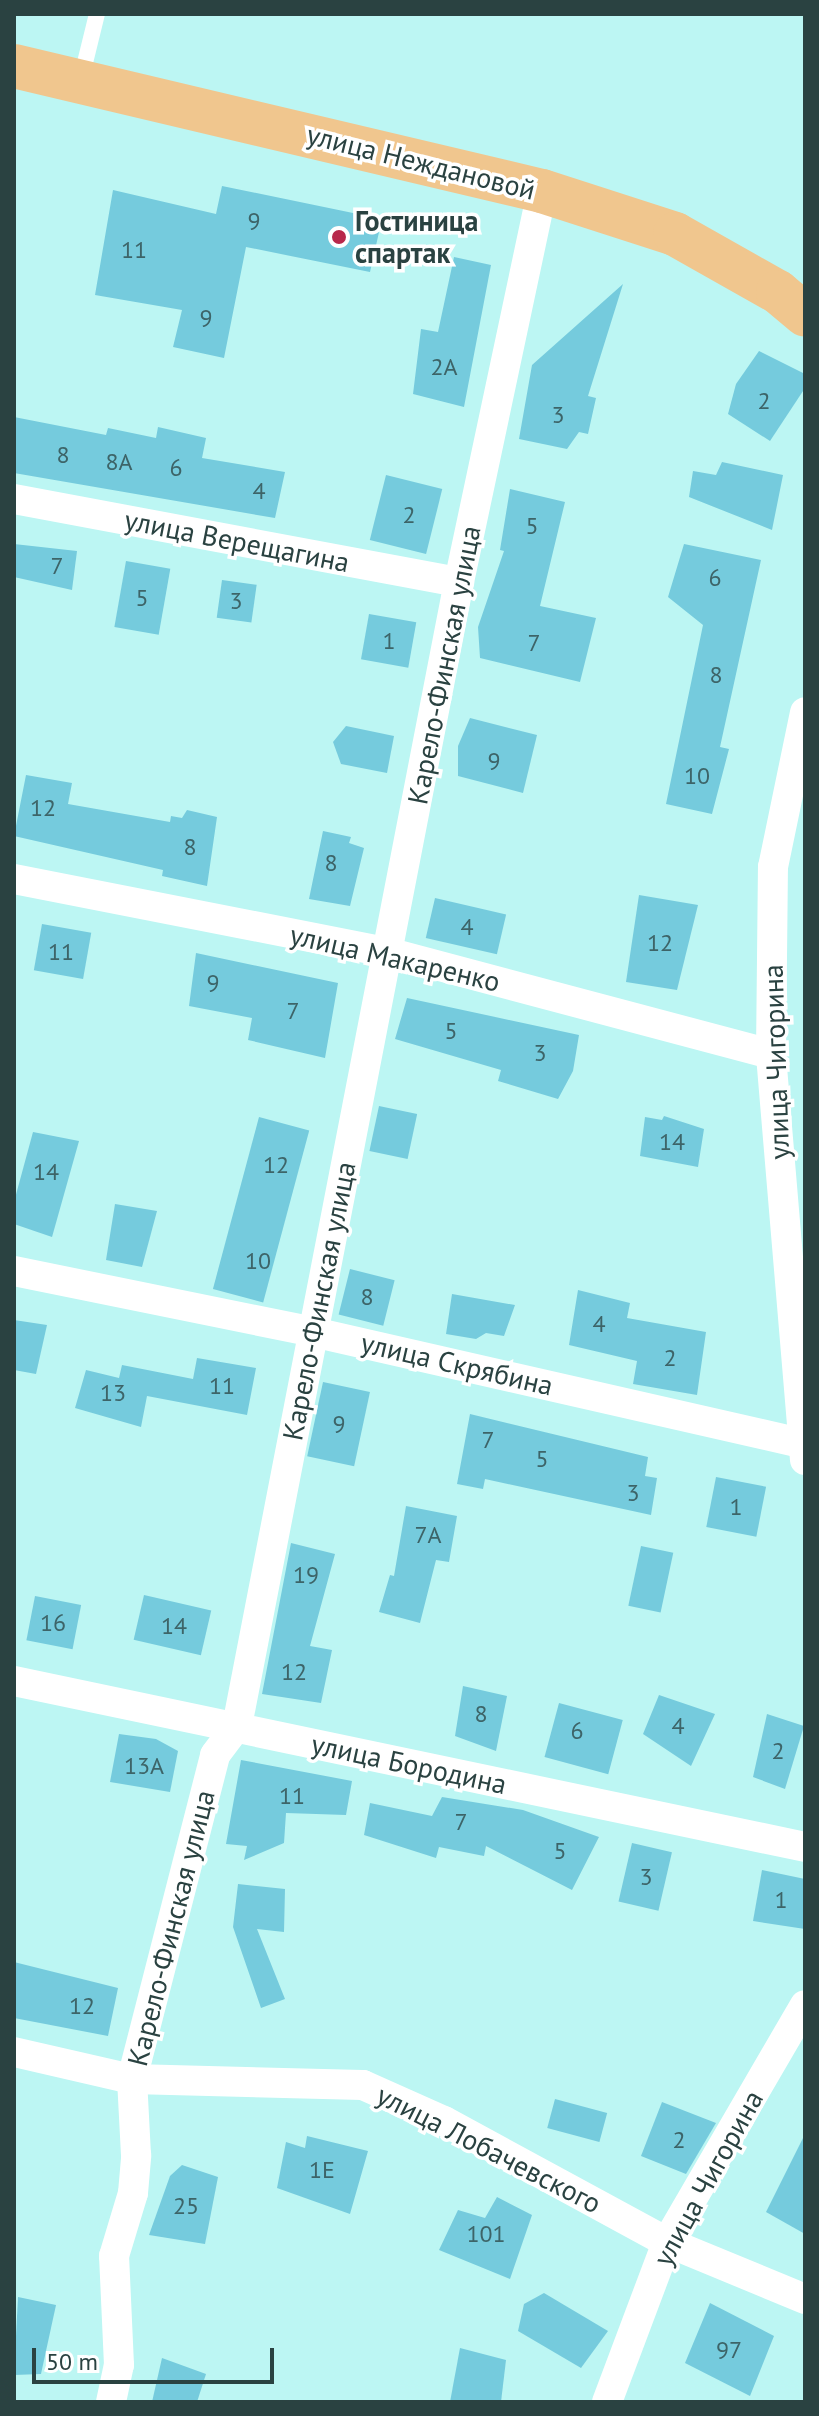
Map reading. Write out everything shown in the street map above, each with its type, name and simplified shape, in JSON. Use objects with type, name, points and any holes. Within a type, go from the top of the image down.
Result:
[{"type":"highway","name":"улица Неждановой","points":[[14,66],[81,79],[542,191],[675,234],[778,292],[805,315]]},
{"type":"street","name":"Карело-Финская улица","points":[[111,2402],[119,2365],[114,2256],[133,2193],[136,2155],[132,2079],[215,1755],[237,1726],[459,582],[542,191]]},
{"type":"street","name":"улица Верещагина","points":[[14,499],[459,582]]},
{"type":"street","name":"улица Чигорина","points":[[804,1450],[771,1054],[773,867],[805,712]]},
{"type":"street","name":"улица Макаренко","points":[[14,879],[387,952],[771,1054]]},
{"type":"street","name":"улица Скрябина","points":[[14,1271],[313,1332],[804,1450]]},
{"type":"street","name":"улица Бородина","points":[[14,1681],[805,1847]]},
{"type":"street","name":"улица Чигорина","points":[[607,2402],[667,2242],[805,2005]]},
{"type":"street","name":"улица Лобачевского","points":[[14,2052],[132,2079],[363,2085],[444,2121],[667,2242],[805,2299]]},
{"type":"lane","points":[[81,79],[97,14]]},
{"type":"building","points":[[222,186],[382,219],[370,272],[246,247],[224,358],[173,347],[182,310],[95,295],[113,190],[216,214]]},
{"type":"building","points":[[454,257],[491,265],[464,407],[413,394],[421,329],[438,332]]},
{"type":"building","points":[[623,284],[588,396],[596,398],[588,434],[579,432],[567,449],[519,439],[532,365]]},
{"type":"building","points":[[759,351],[805,374],[805,388],[770,441],[728,414],[736,384]]},
{"type":"building","points":[[14,417],[106,435],[108,428],[156,438],[158,427],[206,438],[202,458],[285,472],[275,518],[14,473]]},
{"type":"building","points":[[722,462],[783,475],[772,530],[689,497],[693,471],[716,475]]},
{"type":"building","points":[[386,475],[442,489],[426,554],[370,540]]},
{"type":"building","points":[[510,489],[565,502],[540,606],[596,618],[580,682],[480,658],[478,627],[504,551],[500,550]]},
{"type":"building","points":[[14,544],[77,551],[72,590],[14,577]]},
{"type":"building","points":[[684,544],[761,560],[720,747],[729,749],[712,814],[666,804],[703,625],[668,597]]},
{"type":"building","points":[[126,561],[170,569],[159,635],[114,627]]},
{"type":"building","points":[[222,580],[257,585],[251,623],[217,618]]},
{"type":"building","points":[[369,614],[416,622],[408,668],[361,659]]},
{"type":"building","points":[[470,718],[537,735],[523,793],[458,776],[458,746]]},
{"type":"building","points":[[346,726],[394,736],[387,773],[341,764],[333,742]]},
{"type":"building","points":[[26,775],[72,783],[68,804],[170,822],[171,816],[182,818],[187,810],[217,817],[207,886],[162,876],[163,870],[14,836]]},
{"type":"building","points":[[323,831],[351,837],[349,843],[364,848],[350,906],[309,899]]},
{"type":"building","points":[[639,895],[698,905],[677,990],[626,982]]},
{"type":"building","points":[[435,898],[506,914],[497,954],[426,938]]},
{"type":"building","points":[[42,924],[91,933],[83,979],[34,970]]},
{"type":"building","points":[[196,953],[338,983],[325,1058],[248,1040],[252,1018],[189,1006]]},
{"type":"building","points":[[407,998],[579,1035],[573,1071],[558,1099],[498,1081],[501,1070],[395,1039]]},
{"type":"building","points":[[379,1106],[417,1114],[408,1159],[369,1151]]},
{"type":"building","points":[[664,1116],[704,1129],[698,1167],[640,1156],[645,1117],[662,1120]]},
{"type":"building","points":[[259,1117],[309,1130],[263,1302],[213,1289]]},
{"type":"building","points":[[33,1132],[79,1141],[52,1237],[14,1224],[14,1202]]},
{"type":"building","points":[[115,1204],[157,1211],[142,1267],[106,1260]]},
{"type":"building","points":[[350,1269],[395,1280],[383,1326],[339,1315]]},
{"type":"building","points":[[578,1290],[630,1303],[627,1318],[706,1332],[697,1395],[633,1384],[637,1361],[569,1345]]},
{"type":"building","points":[[452,1294],[515,1305],[504,1336],[486,1333],[476,1339],[446,1334]]},
{"type":"building","points":[[14,1320],[47,1325],[36,1374],[14,1370]]},
{"type":"building","points":[[197,1358],[256,1368],[247,1415],[147,1396],[141,1427],[75,1408],[86,1370],[119,1378],[122,1365],[193,1379]]},
{"type":"building","points":[[323,1382],[370,1392],[354,1466],[307,1456]]},
{"type":"building","points":[[470,1414],[648,1457],[645,1476],[657,1478],[651,1515],[485,1479],[483,1489],[457,1484]]},
{"type":"building","points":[[716,1477],[766,1487],[756,1537],[706,1527]]},
{"type":"building","points":[[406,1506],[457,1516],[449,1562],[436,1560],[420,1623],[379,1612],[390,1575],[394,1576]]},
{"type":"building","points":[[291,1543],[335,1554],[310,1646],[332,1650],[321,1703],[262,1694]]},
{"type":"building","points":[[641,1546],[673,1553],[661,1613],[628,1606]]},
{"type":"building","points":[[144,1595],[211,1611],[201,1655],[134,1640]]},
{"type":"building","points":[[35,1596],[81,1605],[73,1649],[26,1640]]},
{"type":"building","points":[[463,1686],[507,1696],[496,1751],[455,1736]]},
{"type":"building","points":[[659,1695],[715,1714],[691,1766],[643,1734]]},
{"type":"building","points":[[559,1703],[623,1720],[608,1774],[545,1757]]},
{"type":"building","points":[[767,1714],[804,1726],[785,1789],[753,1777]]},
{"type":"building","points":[[119,1734],[156,1739],[178,1751],[170,1792],[110,1782]]},
{"type":"building","points":[[241,1760],[352,1781],[346,1815],[286,1813],[284,1843],[244,1860],[247,1846],[226,1844]]},
{"type":"building","points":[[442,1797],[523,1810],[599,1837],[572,1890],[486,1846],[484,1856],[439,1847],[436,1858],[364,1835],[370,1803],[432,1816]]},
{"type":"building","points":[[632,1843],[672,1852],[658,1911],[619,1901]]},
{"type":"building","points":[[762,1870],[805,1879],[805,1929],[753,1921]]},
{"type":"building","points":[[238,1884],[285,1889],[284,1932],[257,1929],[285,1999],[261,2008],[233,1927]]},
{"type":"building","points":[[14,1962],[118,1988],[108,2036],[14,2018]]},
{"type":"building","points":[[555,2099],[607,2113],[599,2142],[547,2128]]},
{"type":"building","points":[[662,2102],[716,2123],[686,2174],[641,2156]]},
{"type":"building","points":[[805,2134],[805,2234],[766,2212]]},
{"type":"building","points":[[307,2136],[368,2151],[350,2214],[277,2188],[286,2142],[305,2148]]},
{"type":"building","points":[[182,2165],[218,2177],[205,2244],[149,2235],[170,2176]]},
{"type":"building","points":[[497,2197],[532,2215],[510,2279],[439,2250],[458,2210],[485,2218]]},
{"type":"building","points":[[544,2293],[608,2331],[581,2368],[518,2331],[524,2304]]},
{"type":"building","points":[[18,2297],[56,2305],[41,2374],[14,2375]]},
{"type":"building","points":[[710,2303],[774,2336],[750,2396],[685,2363]]},
{"type":"building","points":[[460,2348],[506,2360],[501,2402],[450,2402]]},
{"type":"building","points":[[162,2358],[206,2374],[197,2402],[152,2402]]},
{"type":"place","name":"Гостиница спартак","points":[[339,237]]}]
